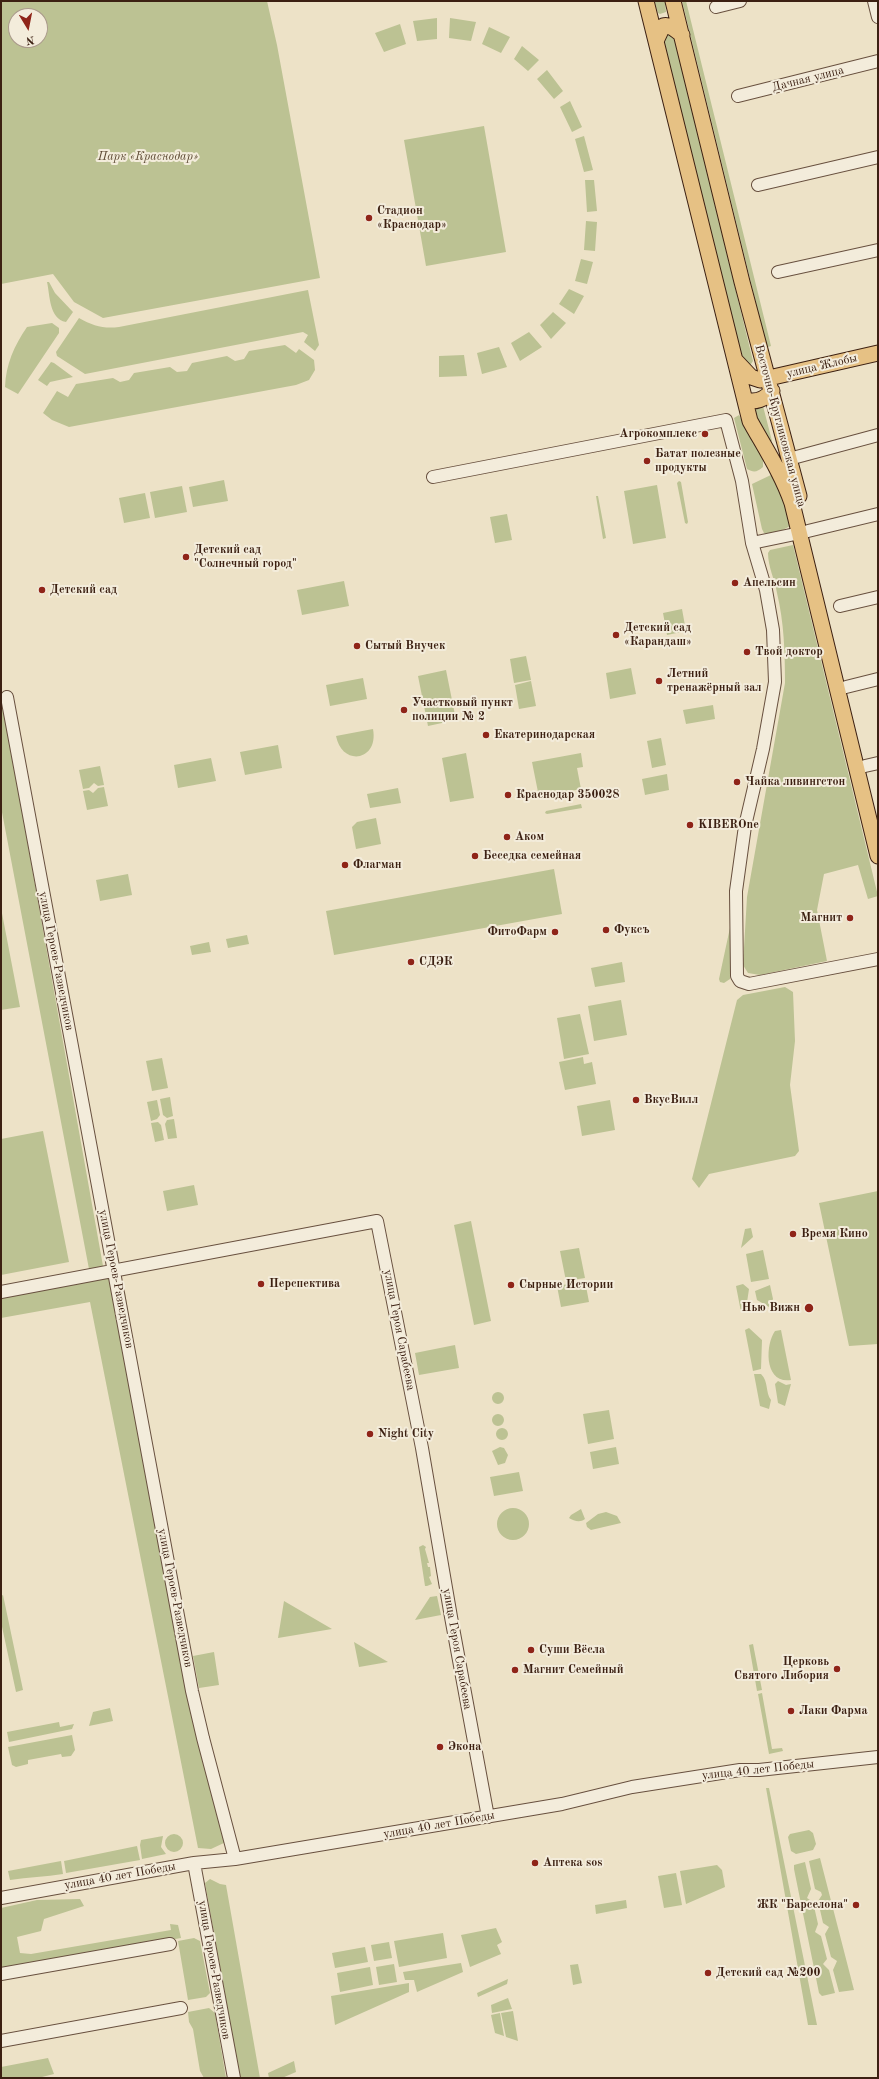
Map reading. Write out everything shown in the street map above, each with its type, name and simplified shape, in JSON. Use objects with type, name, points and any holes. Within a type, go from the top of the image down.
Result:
[{"type":"main road","name":"Восточно-Кругликовская улица","points":[[647,6],[661,21],[666,20],[674,4]]},
{"type":"main road","name":"Восточно-Кругликовская улица","points":[[674,4],[742,282],[764,360],[789,459],[802,532],[878,856]]},
{"type":"main road","name":"Восточно-Кругликовская улица","points":[[647,6],[750,421],[786,486],[802,532],[846,687],[872,765],[878,818]]},
{"type":"main road","points":[[656,41],[663,26],[667,25],[682,34]]},
{"type":"main road","name":"улица Жлобы","points":[[764,360],[775,369],[786,369],[878,347]]},
{"type":"main road","name":"улица Жлобы","points":[[734,359],[745,372],[755,379],[770,385],[878,353]]},
{"type":"main road","points":[[745,400],[759,400],[766,397],[770,385]]},
{"type":"street","points":[[716,7],[740,1]]},
{"type":"street","points":[[874,1],[878,17]]},
{"type":"street","name":"Дачная улица","points":[[738,96],[878,61]]},
{"type":"street","points":[[758,185],[878,157]]},
{"type":"street","points":[[778,272],[878,250]]},
{"type":"street","points":[[433,477],[726,420],[742,481],[752,543],[767,596],[773,630],[775,682],[763,749],[745,826],[736,891],[737,976],[740,981],[749,984],[878,959]]},
{"type":"street","points":[[789,459],[878,435]]},
{"type":"street","points":[[752,543],[878,514]]},
{"type":"street","points":[[840,606],[878,597]]},
{"type":"street","points":[[846,687],[878,679]]},
{"type":"street","name":"улица Героев-Разведчиков","points":[[7,697],[192,1691],[235,1860]]},
{"type":"street","name":"улица Героя Сарабеева","points":[[1,1292],[377,1221],[422,1448],[450,1617],[488,1817]]},
{"type":"street","name":"улица 40 лет Победы","points":[[1,1898],[194,1863],[235,1860],[562,1804],[632,1787],[740,1770],[759,1770],[878,1756]]},
{"type":"street","name":"улица Героев-Разведчиков","points":[[194,1863],[234,2078]]},
{"type":"street","points":[[1,1974],[170,1944]]},
{"type":"street","points":[[1,2041],[181,2008]]},
{"type":"green space","name":"Парк «Краснодар»","points":[[1,1],[267,1],[277,45],[320,278],[103,318],[74,302],[53,274],[1,284]]},
{"type":"green space","points":[[654,1],[665,1],[666,12],[660,14],[658,13]]},
{"type":"green space","points":[[682,1],[686,1],[771,346],[768,347],[766,344]]},
{"type":"green space","points":[[437,18],[437,39],[417,41],[413,21]]},
{"type":"green space","points":[[450,18],[476,22],[471,41],[449,38]]},
{"type":"green space","points":[[400,24],[406,44],[384,52],[375,33]]},
{"type":"green space","points":[[489,27],[510,37],[501,53],[482,44]]},
{"type":"green space","points":[[663,31],[673,34],[753,361],[751,364],[746,366],[743,364],[662,37]]},
{"type":"green space","points":[[522,46],[539,60],[528,71],[514,59]]},
{"type":"green space","points":[[547,70],[563,91],[554,99],[537,79]]},
{"type":"green space","points":[[570,101],[582,127],[572,132],[560,107]]},
{"type":"green space","points":[[484,126],[506,252],[426,266],[404,140]]},
{"type":"green space","points":[[584,136],[593,170],[584,172],[575,139]]},
{"type":"green space","points":[[585,180],[594,180],[597,211],[587,212]]},
{"type":"green space","points":[[586,221],[597,222],[595,251],[584,250]]},
{"type":"green space","points":[[581,259],[593,262],[587,284],[575,281]]},
{"type":"green space","points":[[47,282],[49,282],[55,293],[73,312],[66,322],[60,320],[53,311]]},
{"type":"green space","points":[[569,289],[584,296],[574,314],[559,304]]},
{"type":"green space","points":[[308,290],[319,345],[315,351],[304,342],[308,335],[303,332],[85,374],[57,356],[56,352],[79,318],[99,326],[108,328],[119,327]]},
{"type":"green space","points":[[553,312],[566,323],[551,339],[540,325]]},
{"type":"green space","points":[[52,323],[59,328],[59,333],[18,394],[5,387],[9,363],[18,341],[27,327]]},
{"type":"green space","points":[[529,332],[542,347],[520,361],[511,343]]},
{"type":"green space","points":[[285,345],[296,353],[299,349],[314,360],[315,370],[309,380],[296,385],[69,427],[52,420],[43,413],[57,391],[68,397],[76,384],[113,378],[120,382],[129,380],[134,373],[170,367],[177,372],[187,371],[192,363],[227,356],[235,361],[244,359],[249,351]]},
{"type":"green space","points":[[499,347],[507,367],[482,374],[477,353]]},
{"type":"green space","points":[[464,355],[467,376],[439,377],[439,356]]},
{"type":"green space","points":[[51,362],[73,377],[50,382],[47,386],[38,380]]},
{"type":"green space","points":[[753,405],[763,406],[772,441],[769,443],[761,431]]},
{"type":"green space","points":[[739,415],[763,459],[763,467],[757,471],[747,469],[734,418]]},
{"type":"green space","points":[[773,474],[790,520],[790,526],[777,532],[764,533],[752,484]]},
{"type":"green space","points":[[224,480],[228,501],[193,507],[189,487]]},
{"type":"green space","points":[[679,481],[681,482],[688,522],[687,524],[685,523],[677,483]]},
{"type":"green space","points":[[657,485],[666,538],[633,544],[624,491]]},
{"type":"green space","points":[[182,486],[187,512],[155,518],[150,492]]},
{"type":"green space","points":[[145,493],[150,518],[124,523],[119,498]]},
{"type":"green space","points":[[596,496],[598,496],[606,538],[603,539]]},
{"type":"green space","points":[[507,514],[512,540],[495,543],[490,517]]},
{"type":"green space","points":[[793,545],[878,896],[868,899],[858,865],[824,874],[817,910],[827,961],[760,975],[748,973],[743,965],[747,897],[785,683],[783,626],[768,553],[770,550]]},
{"type":"green space","points":[[344,581],[349,606],[302,615],[297,590]]},
{"type":"green space","points":[[682,609],[686,631],[667,635],[663,613]]},
{"type":"green space","points":[[526,656],[531,680],[514,683],[510,659]]},
{"type":"green space","points":[[631,668],[636,694],[610,699],[606,673]]},
{"type":"green space","points":[[446,670],[456,720],[428,726],[418,676]]},
{"type":"green space","points":[[363,678],[367,699],[330,706],[326,685]]},
{"type":"green space","points":[[531,681],[536,706],[519,709],[515,685]]},
{"type":"green space","points":[[1,694],[103,1266],[89,1269],[1,807]]},
{"type":"green space","points":[[713,705],[715,719],[686,724],[683,710]]},
{"type":"green space","points":[[373,729],[371,748],[366,753],[359,756],[352,756],[345,752],[340,746],[336,736]]},
{"type":"green space","points":[[661,738],[666,765],[652,768],[647,741]]},
{"type":"green space","points":[[278,745],[282,768],[245,775],[240,752]]},
{"type":"green space","points":[[466,753],[474,798],[450,802],[442,758]]},
{"type":"green space","points":[[581,753],[583,767],[577,768],[581,789],[539,797],[532,762]]},
{"type":"green space","points":[[211,758],[216,781],[178,788],[174,765]]},
{"type":"green space","points":[[100,766],[104,785],[98,786],[94,783],[89,788],[83,789],[79,770]]},
{"type":"green space","points":[[667,774],[669,790],[645,795],[642,779]]},
{"type":"green space","points":[[104,787],[108,806],[87,810],[83,791],[89,790],[93,793],[98,788]]},
{"type":"green space","points":[[398,788],[401,803],[370,808],[367,794]]},
{"type":"green space","points":[[581,804],[582,808],[547,814],[545,813],[546,811]]},
{"type":"green space","points":[[376,818],[381,844],[356,849],[352,827],[357,822]]},
{"type":"green space","points":[[554,869],[562,914],[334,955],[326,911]]},
{"type":"green space","points":[[128,874],[132,895],[100,901],[96,880]]},
{"type":"green space","points":[[1,908],[20,1007],[1,1010]]},
{"type":"green space","points":[[731,923],[730,979],[724,983],[720,982],[719,979]]},
{"type":"green space","points":[[247,935],[249,944],[228,948],[226,939]]},
{"type":"green space","points":[[209,942],[211,952],[192,955],[190,946]]},
{"type":"green space","points":[[622,962],[625,982],[595,987],[591,968]]},
{"type":"green space","points":[[785,987],[793,992],[795,1041],[790,1085],[799,1151],[795,1156],[709,1174],[699,1188],[692,1179],[737,1000],[743,995]]},
{"type":"green space","points":[[621,1000],[627,1035],[594,1041],[588,1006]]},
{"type":"green space","points":[[580,1014],[589,1054],[564,1059],[557,1018]]},
{"type":"green space","points":[[583,1057],[584,1064],[592,1062],[596,1084],[565,1090],[559,1062]]},
{"type":"green space","points":[[162,1058],[168,1088],[152,1091],[146,1061]]},
{"type":"green space","points":[[170,1097],[173,1116],[167,1118],[163,1115],[160,1099]]},
{"type":"green space","points":[[157,1100],[160,1115],[157,1119],[151,1121],[147,1102]]},
{"type":"green space","points":[[610,1100],[615,1130],[582,1136],[577,1106]]},
{"type":"green space","points":[[174,1119],[177,1138],[168,1139],[165,1124],[167,1120]]},
{"type":"green space","points":[[158,1122],[161,1125],[164,1140],[155,1142],[151,1123]]},
{"type":"green space","points":[[43,1131],[69,1262],[1,1275],[1,1139]]},
{"type":"green space","points":[[194,1185],[198,1205],[167,1211],[163,1191]]},
{"type":"green space","points":[[878,1191],[878,1344],[849,1346],[819,1203]]},
{"type":"green space","points":[[471,1221],[491,1321],[474,1325],[454,1225]]},
{"type":"green space","points":[[751,1228],[753,1237],[741,1248],[745,1229]]},
{"type":"green space","points":[[579,1248],[585,1278],[566,1281],[560,1251]]},
{"type":"green space","points":[[763,1250],[769,1279],[751,1282],[746,1254]]},
{"type":"green space","points":[[112,1277],[115,1294],[125,1292],[192,1711],[226,1842],[211,1849],[198,1848],[90,1302],[1,1318],[1,1298]]},
{"type":"green space","points":[[585,1281],[589,1302],[561,1307],[557,1286]]},
{"type":"green space","points":[[743,1284],[749,1289],[746,1309],[741,1312],[736,1286]]},
{"type":"green space","points":[[770,1285],[773,1299],[769,1307],[757,1300],[755,1291]]},
{"type":"green space","points":[[749,1328],[762,1340],[761,1369],[753,1371],[745,1330]]},
{"type":"green space","points":[[781,1330],[791,1380],[782,1380],[776,1376],[771,1370],[769,1362],[769,1345],[772,1337],[775,1331]]},
{"type":"green space","points":[[455,1345],[459,1368],[419,1375],[415,1353]]},
{"type":"green space","points":[[754,1374],[761,1374],[765,1380],[771,1400],[769,1409],[760,1406]]},
{"type":"green space","points":[[778,1381],[786,1385],[791,1384],[785,1406],[778,1403],[775,1384]]},
{"type":"green space","points":[[500,1392],[503,1393],[503,1403],[496,1404],[493,1403],[492,1396],[493,1393]]},
{"type":"green space","points":[[609,1410],[614,1439],[588,1444],[583,1414]]},
{"type":"green space","points":[[498,1414],[502,1416],[504,1420],[502,1424],[498,1426],[494,1424],[492,1420],[494,1416]]},
{"type":"green space","points":[[504,1428],[507,1429],[507,1439],[500,1440],[497,1439],[496,1432],[497,1429]]},
{"type":"green space","points":[[500,1447],[504,1448],[508,1455],[505,1463],[498,1465],[492,1451]]},
{"type":"green space","points":[[616,1447],[619,1464],[593,1469],[590,1452]]},
{"type":"green space","points":[[519,1472],[523,1491],[494,1496],[490,1477]]},
{"type":"green space","points":[[510,1508],[516,1508],[526,1515],[529,1524],[528,1530],[522,1537],[516,1540],[510,1540],[500,1533],[497,1527],[497,1521],[504,1511]]},
{"type":"green space","points":[[581,1509],[585,1519],[577,1521],[569,1518],[571,1515]]},
{"type":"green space","points":[[606,1512],[617,1516],[621,1523],[591,1530],[587,1527],[586,1523],[598,1514]]},
{"type":"green space","points":[[423,1545],[426,1547],[425,1549],[429,1563],[427,1563],[428,1567],[430,1567],[431,1576],[429,1577],[432,1584],[427,1586],[425,1586],[419,1547]]},
{"type":"green space","points":[[3,1595],[23,1690],[16,1692],[1,1622],[1,1596]]},
{"type":"green space","points":[[437,1596],[441,1615],[415,1620],[430,1597]]},
{"type":"green space","points":[[284,1601],[332,1629],[278,1638]]},
{"type":"green space","points":[[354,1642],[388,1662],[359,1667]]},
{"type":"green space","points":[[753,1644],[762,1690],[757,1691],[749,1645]]},
{"type":"green space","points":[[214,1652],[219,1685],[199,1688],[193,1656]]},
{"type":"green space","points":[[762,1693],[772,1749],[782,1748],[783,1751],[769,1754],[758,1694]]},
{"type":"green space","points":[[110,1708],[113,1721],[89,1726],[93,1712]]},
{"type":"green space","points":[[59,1722],[60,1727],[74,1724],[72,1729],[9,1742],[7,1732]]},
{"type":"green space","points":[[72,1735],[75,1750],[71,1756],[62,1757],[61,1754],[28,1760],[28,1764],[16,1767],[12,1765],[8,1747]]},
{"type":"green space","points":[[766,1788],[769,1788],[817,2025],[808,2025]]},
{"type":"green space","points":[[809,1830],[813,1833],[816,1844],[813,1850],[796,1854],[791,1851],[788,1837],[790,1834]]},
{"type":"green space","points":[[174,1834],[180,1837],[183,1843],[180,1849],[174,1852],[168,1849],[165,1843],[168,1837]]},
{"type":"green space","points":[[163,1836],[161,1847],[166,1854],[142,1859],[140,1845],[141,1840]]},
{"type":"green space","points":[[137,1846],[140,1860],[66,1873],[64,1861]]},
{"type":"green space","points":[[820,1858],[854,1990],[839,1992],[833,1970],[837,1961],[831,1957],[825,1934],[829,1927],[823,1923],[818,1901],[822,1895],[821,1892],[815,1889],[809,1861]]},
{"type":"green space","points":[[61,1861],[63,1874],[10,1880],[8,1871]]},
{"type":"green space","points":[[805,1862],[811,1889],[807,1898],[813,1902],[818,1924],[815,1932],[821,1936],[827,1959],[823,1964],[829,1970],[835,1993],[822,1996],[819,1993],[794,1869],[794,1865]]},
{"type":"green space","points":[[717,1865],[722,1870],[725,1887],[686,1904],[680,1871]]},
{"type":"green space","points":[[676,1873],[682,1905],[664,1908],[658,1876]]},
{"type":"green space","points":[[210,1879],[226,1885],[260,2078],[240,2078],[205,1883]]},
{"type":"green space","points":[[80,1899],[84,1906],[44,1919],[41,1931],[17,1937],[20,1953],[31,1954],[171,1930],[170,1924],[178,1925],[181,1938],[1,1970],[1,1908],[37,1900]]},
{"type":"green space","points":[[626,1900],[627,1908],[596,1914],[595,1905]]},
{"type":"green space","points":[[496,1928],[502,1942],[497,1945],[501,1954],[470,1967],[461,1935]]},
{"type":"green space","points":[[443,1933],[447,1958],[399,1967],[394,1941]]},
{"type":"green space","points":[[194,1938],[200,1941],[210,1993],[206,1997],[188,2000],[178,1941]]},
{"type":"green space","points":[[389,1942],[392,1958],[374,1961],[371,1945]]},
{"type":"green space","points":[[365,1947],[368,1962],[335,1968],[332,1953]]},
{"type":"green space","points":[[461,1963],[463,1972],[417,1992],[414,1980],[405,1980],[403,1972]]},
{"type":"green space","points":[[394,1964],[397,1982],[379,1985],[376,1967]]},
{"type":"green space","points":[[578,1964],[582,1983],[573,1985],[570,1965]]},
{"type":"green space","points":[[370,1967],[373,1985],[340,1992],[337,1973]]},
{"type":"green space","points":[[508,1979],[507,1984],[478,1997],[477,1993]]},
{"type":"green space","points":[[409,1983],[409,1992],[335,2025],[331,1996]]},
{"type":"green space","points":[[508,1998],[512,2009],[492,2013],[491,2005]]},
{"type":"green space","points":[[209,2008],[215,2013],[226,2078],[204,2078],[200,2071],[193,2029],[189,2022],[188,2012]]},
{"type":"green space","points":[[513,2011],[518,2041],[506,2037],[501,2013]]},
{"type":"green space","points":[[500,2013],[504,2036],[495,2033],[491,2015]]},
{"type":"green space","points":[[48,2058],[54,2074],[38,2078],[1,2078],[1,2067]]},
{"type":"green space","points":[[294,2061],[296,2072],[282,2078],[269,2078],[268,2073]]},
{"type":"place","name":"Стадион «Краснодар»","points":[[369,218]]},
{"type":"place","name":"Агрокомплекс","points":[[705,434]]},
{"type":"place","name":"Батат полезные продукты","points":[[647,461]]},
{"type":"place","name":"Детский сад \"Солнечный город\"","points":[[186,557]]},
{"type":"place","name":"Апельсин","points":[[735,583]]},
{"type":"place","name":"Детский сад","points":[[42,590]]},
{"type":"place","name":"Детский сад «Карандаш»","points":[[616,635]]},
{"type":"place","name":"Сытый Внучек","points":[[357,646]]},
{"type":"place","name":"Твой доктор","points":[[747,652]]},
{"type":"place","name":"Летний тренажёрный зал","points":[[659,681]]},
{"type":"place","name":"Участковый пункт полиции № 2","points":[[404,710]]},
{"type":"place","name":"Екатеринодарская","points":[[486,735]]},
{"type":"place","name":"Чайка ливингстон","points":[[737,782]]},
{"type":"place","name":"Краснодар 350028","points":[[508,795]]},
{"type":"place","name":"KIBEROne","points":[[690,825]]},
{"type":"place","name":"Аком","points":[[507,837]]},
{"type":"place","name":"Беседка семейная","points":[[475,856]]},
{"type":"place","name":"Флагман","points":[[345,865]]},
{"type":"place","name":"Магнит","points":[[850,918]]},
{"type":"place","name":"Фуксъ","points":[[606,930]]},
{"type":"place","name":"ФитоФарм","points":[[555,932]]},
{"type":"place","name":"СДЭК","points":[[411,962]]},
{"type":"place","name":"ВкусВилл","points":[[636,1100]]},
{"type":"place","name":"Время Кино","points":[[793,1234]]},
{"type":"place","name":"Перспектива","points":[[261,1284]]},
{"type":"place","name":"Сырные Истории","points":[[511,1285]]},
{"type":"place","name":"Нью Вижн","points":[[809,1308]]},
{"type":"place","name":"Night City","points":[[370,1434]]},
{"type":"place","name":"Суши Вёсла","points":[[531,1650]]},
{"type":"place","name":"Церковь Святого Либория","points":[[837,1669]]},
{"type":"place","name":"Магнит Семейный","points":[[515,1670]]},
{"type":"place","name":"Лаки Фарма","points":[[791,1711]]},
{"type":"place","name":"Экона","points":[[440,1747]]},
{"type":"place","name":"Аптека sos","points":[[535,1863]]},
{"type":"place","name":"ЖК \"Барселона\"","points":[[856,1905]]},
{"type":"place","name":"Детский сад №200","points":[[708,1973]]}]
